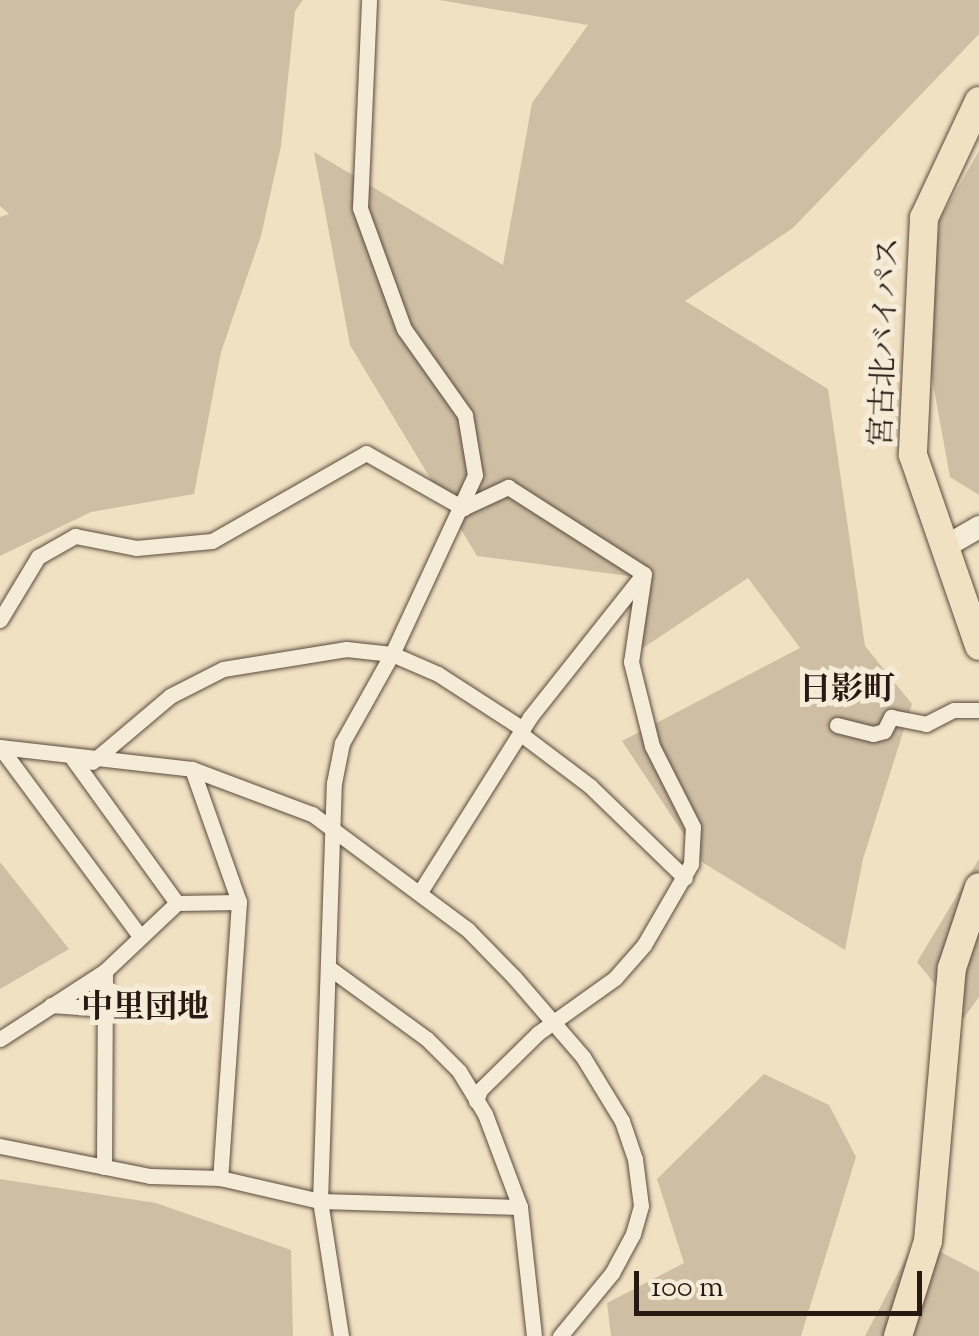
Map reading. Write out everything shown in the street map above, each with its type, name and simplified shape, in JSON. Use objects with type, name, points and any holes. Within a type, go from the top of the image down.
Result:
[{"type":"highway","name":"宮古北バイパス","points":[[979,102],[924,218],[915,340],[913,455],[948,545],[979,646]]},
{"type":"highway","points":[[898,1336],[928,1241],[950,986],[979,887]]},
{"type":"main road","points":[[948,545],[979,528]]},
{"type":"street","points":[[341,1336],[320,1200],[332,824],[342,743],[392,654],[475,475],[465,415],[404,329],[360,208],[370,0]]},
{"type":"street","points":[[0,620],[38,556],[75,536],[136,548],[212,541],[366,453],[463,508]]},
{"type":"street","points":[[463,508],[508,487],[644,574]]},
{"type":"street","points":[[420,892],[522,731],[644,574]]},
{"type":"street","points":[[476,1101],[480,1090],[553,1022],[615,978],[644,945],[685,878],[695,850],[693,827],[652,746],[631,662],[644,574]]},
{"type":"street","points":[[92,762],[170,696],[222,669],[346,649],[392,654],[438,674],[522,731],[590,786],[685,878]]},
{"type":"street","points":[[838,725],[873,734],[884,731],[891,716],[926,724],[954,710],[979,710]]},
{"type":"street","points":[[0,747],[92,762],[192,768],[332,824],[468,930],[553,1022],[622,1121],[641,1206],[612,1273],[560,1336]]},
{"type":"street","points":[[0,747],[139,935]]},
{"type":"street","points":[[72,758],[177,904]]},
{"type":"street","points":[[192,768],[239,902],[220,1178]]},
{"type":"street","points":[[0,1038],[105,971],[139,935],[177,904],[239,902]]},
{"type":"street","points":[[328,968],[427,1039],[459,1071],[476,1101],[520,1207],[534,1336]]},
{"type":"street","points":[[104,1168],[105,971]]},
{"type":"street","points":[[50,1004],[106,1009]]},
{"type":"street","points":[[0,1146],[104,1168],[220,1178],[320,1200],[520,1207]]},
{"type":"shaded area","points":[[0,0],[303,0],[295,11],[281,146],[261,236],[221,352],[194,494],[91,512],[0,556],[0,217],[9,214],[0,206]]},
{"type":"shaded area","points":[[439,0],[979,0],[979,34],[793,228],[685,301],[828,389],[865,646],[912,704],[863,859],[845,950],[702,862],[622,741],[800,648],[748,578],[640,650],[651,579],[477,556],[350,345],[314,152],[503,265],[532,103],[588,25]]},
{"type":"shaded area","points":[[979,151],[979,495],[950,477],[925,340],[940,219]]},
{"type":"shaded area","points":[[979,859],[979,997],[963,1019],[917,962]]},
{"type":"shaded area","points":[[0,862],[69,949],[0,989]]},
{"type":"shaded area","points":[[764,1074],[829,1105],[856,1157],[801,1336],[611,1336],[607,1303],[684,1263],[657,1179]]},
{"type":"shaded area","points":[[0,1179],[156,1203],[291,1250],[293,1336],[0,1336]]},
{"type":"shaded area","points":[[916,1239],[979,1272],[979,1336],[865,1336]]},
{"type":"district","name":"日影町","points":[[847,691]]},
{"type":"district","name":"中里団地","points":[[145,1009]]}]
